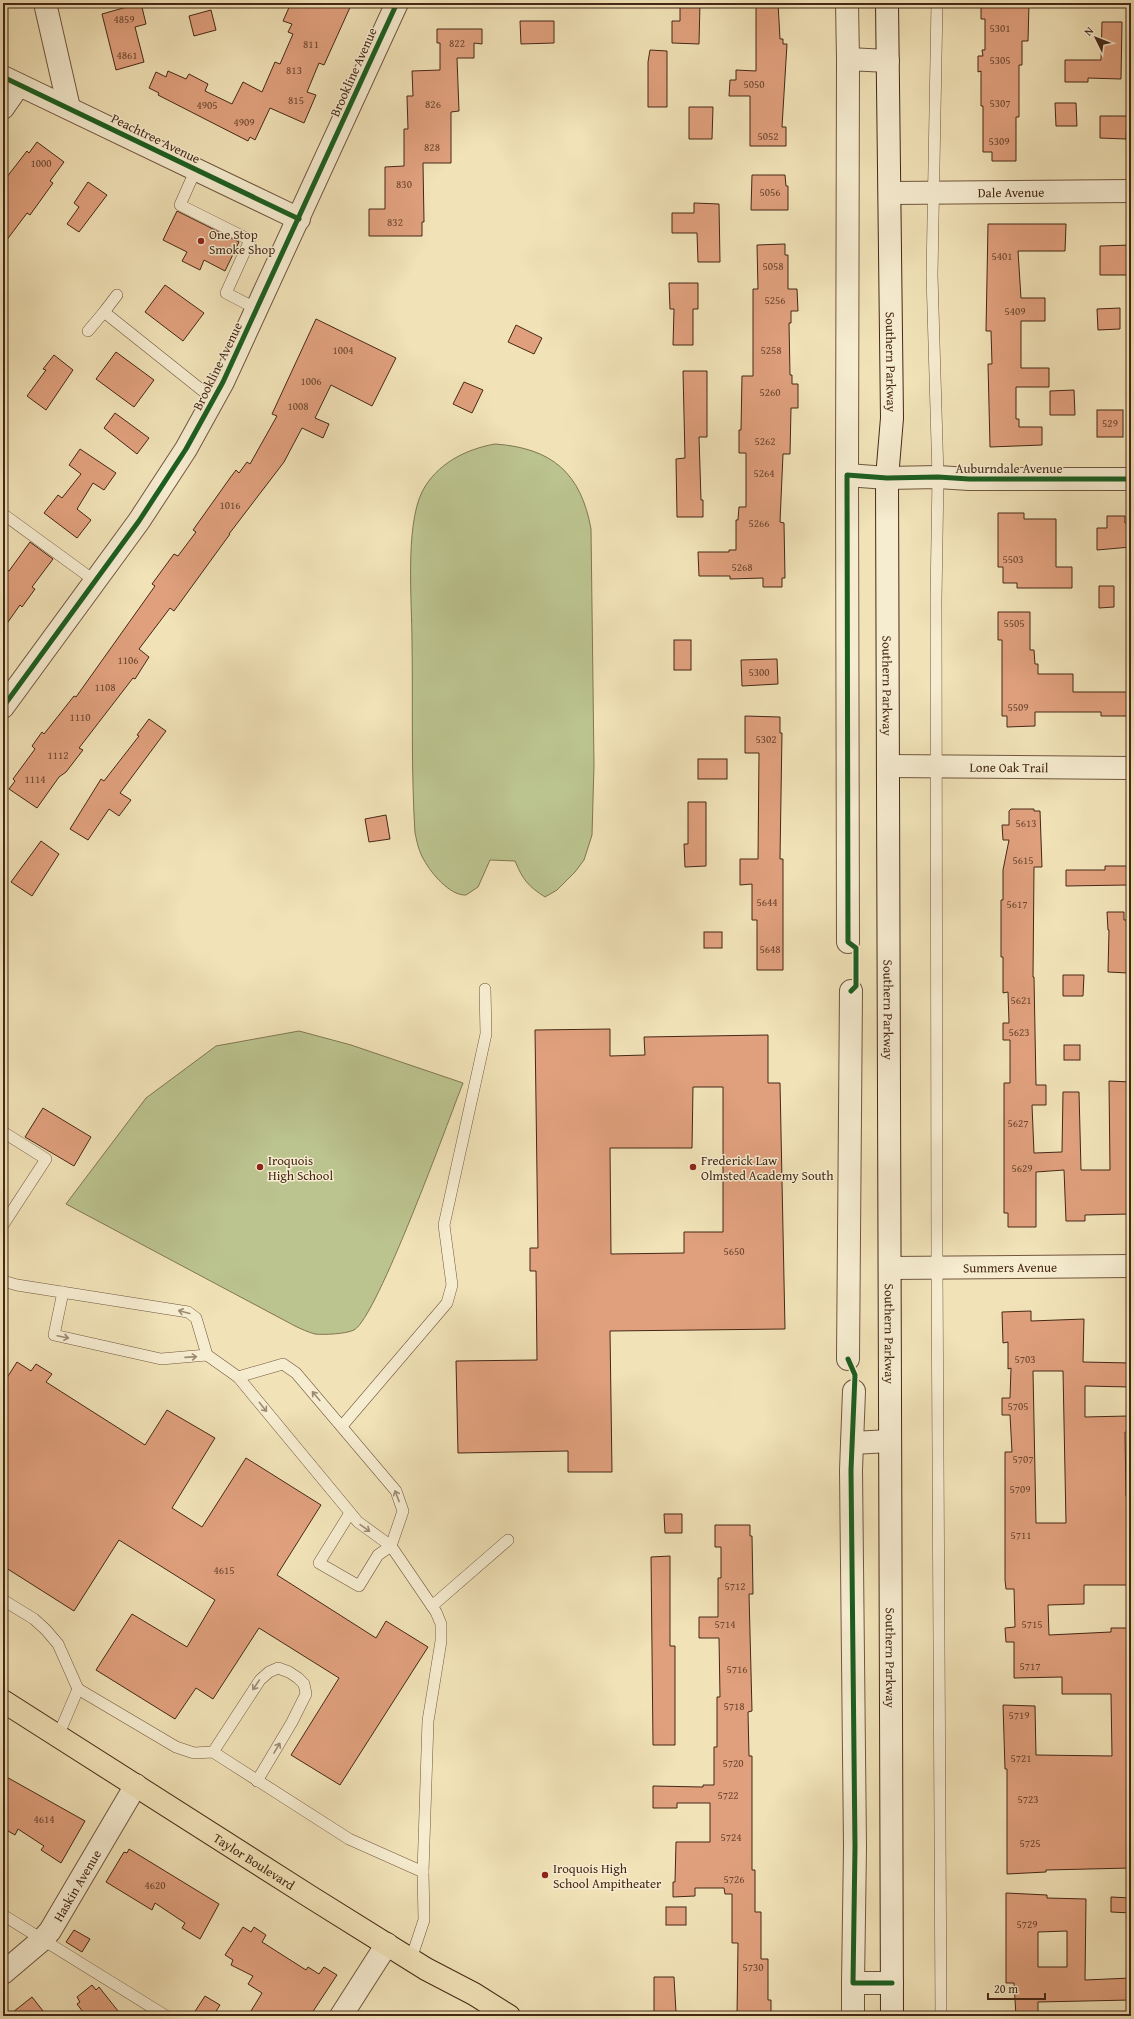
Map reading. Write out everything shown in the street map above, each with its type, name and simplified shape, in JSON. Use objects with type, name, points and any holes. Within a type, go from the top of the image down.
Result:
[{"type":"main road","name":"Taylor Boulevard","points":[[3,1701],[411,1959],[509,2016]]},
{"type":"street","points":[[45,3],[68,108]]},
{"type":"street","name":"Brookline Avenue","points":[[4,702],[144,514],[186,449],[213,399],[257,309],[397,3]]},
{"type":"street","points":[[847,3],[848,942]]},
{"type":"street","name":"Southern Parkway","points":[[887,3],[891,193],[892,418],[887,478],[892,2016]]},
{"type":"street","points":[[848,59],[888,61]]},
{"type":"street","points":[[3,108],[11,81]]},
{"type":"street","name":"Peachtree Avenue","points":[[11,81],[299,219]]},
{"type":"street","name":"Dale Avenue","points":[[891,193],[1131,191]]},
{"type":"street","name":"Auburndale Avenue","points":[[847,475],[887,478],[938,477],[969,479],[1131,479]]},
{"type":"street","name":"Lone Oak Trail","points":[[888,766],[1131,768]]},
{"type":"street","points":[[848,1359],[851,992]]},
{"type":"street","name":"Summers Avenue","points":[[890,1268],[1131,1266]]},
{"type":"street","points":[[853,2016],[855,1847],[852,1442],[854,1391]]},
{"type":"street","points":[[852,1442],[890,1441]]},
{"type":"street","name":"Haskin Avenue","points":[[3,1973],[42,1940],[50,1931],[136,1785]]},
{"type":"street","points":[[341,2016],[387,1944]]},
{"type":"street","points":[[853,1983],[892,1983]]},
{"type":"lane","points":[[937,3],[932,275],[938,477],[937,1268],[941,2016]]},
{"type":"lane","points":[[196,169],[180,205],[250,240],[226,293],[257,309]]},
{"type":"lane","points":[[88,331],[117,295]]},
{"type":"lane","points":[[104,312],[213,399]]},
{"type":"lane","points":[[3,514],[95,581]]},
{"type":"lane","points":[[342,1426],[447,1303],[452,1286],[444,1225],[486,1034],[485,989]]},
{"type":"lane","points":[[3,1132],[46,1159],[3,1225]]},
{"type":"lane","points":[[3,1282],[188,1312],[196,1318],[207,1355],[238,1377],[358,1522],[392,1546],[432,1606],[441,1624],[441,1641],[428,1721],[423,1872],[424,1920],[411,1959]]},
{"type":"lane","points":[[62,1292],[54,1335],[162,1359],[207,1355]]},
{"type":"lane","points":[[238,1377],[283,1364],[296,1373],[396,1491],[403,1511],[392,1546],[378,1555],[359,1586],[319,1563],[350,1513]]},
{"type":"lane","points":[[432,1606],[508,1540]]},
{"type":"lane","points":[[3,1600],[34,1619],[58,1644],[78,1689],[176,1747],[194,1753],[213,1752],[349,1840],[423,1872]]},
{"type":"lane","points":[[213,1752],[260,1680],[269,1672],[278,1668],[289,1672],[304,1684],[306,1694],[292,1722],[257,1781]]},
{"type":"lane","points":[[58,1736],[78,1689]]},
{"type":"lane","points":[[3,1915],[166,2016]]},
{"type":"green space","points":[[495,444],[533,451],[548,458],[561,467],[580,493],[591,529],[594,765],[592,835],[584,860],[575,872],[557,890],[545,897],[527,882],[515,861],[490,860],[478,887],[466,895],[454,892],[436,877],[427,865],[419,850],[415,833],[411,565],[413,525],[422,492],[435,473],[453,459],[463,454],[484,446]]},
{"type":"green space","points":[[299,1031],[351,1045],[463,1083],[412,1216],[379,1291],[365,1317],[354,1330],[340,1333],[315,1334],[297,1327],[66,1204],[146,1098],[216,1046]]},
{"type":"building","points":[[141,3],[146,24],[135,27],[144,62],[116,70],[102,14]]},
{"type":"building","points":[[291,3],[352,3],[324,65],[319,63],[307,92],[316,95],[304,123],[270,108],[255,140],[250,137],[248,141],[158,95],[159,93],[149,88],[156,72],[166,77],[168,71],[186,79],[189,74],[208,84],[205,91],[232,104],[243,82],[262,92],[275,62],[280,64],[293,34],[288,32],[292,24],[283,21]]},
{"type":"building","points":[[680,3],[700,3],[699,44],[672,43],[672,21],[680,21]]},
{"type":"building","points":[[756,3],[778,3],[780,39],[783,39],[783,44],[787,44],[782,127],[786,127],[786,146],[750,146],[750,96],[729,96],[730,80],[736,80],[736,70],[756,71]]},
{"type":"building","points":[[981,3],[1029,3],[1028,41],[1022,41],[1022,65],[1019,65],[1019,117],[1016,117],[1016,161],[992,161],[992,152],[983,152],[981,71],[978,72],[978,56],[983,56],[982,50],[985,50],[985,19],[981,19]]},
{"type":"building","points":[[211,10],[216,30],[194,36],[189,16]]},
{"type":"building","points":[[520,21],[554,21],[554,43],[521,44]]},
{"type":"building","points":[[1102,22],[1122,22],[1121,79],[1088,78],[1088,82],[1065,82],[1065,60],[1101,60]]},
{"type":"building","points":[[437,29],[482,29],[482,44],[474,43],[474,58],[457,58],[459,111],[451,112],[451,163],[423,163],[424,222],[422,222],[422,236],[369,236],[369,209],[385,209],[385,167],[404,166],[404,129],[408,129],[407,96],[413,96],[412,71],[440,70],[440,43],[437,43]]},
{"type":"building","points":[[650,50],[667,51],[667,107],[648,107],[648,62]]},
{"type":"building","points":[[1055,103],[1076,103],[1077,126],[1056,126]]},
{"type":"building","points":[[689,107],[713,107],[712,139],[689,139]]},
{"type":"building","points":[[1100,116],[1127,116],[1126,139],[1100,138]]},
{"type":"building","points":[[37,142],[64,162],[50,181],[53,183],[30,215],[27,213],[3,245],[3,182],[27,151],[29,153]]},
{"type":"building","points":[[752,175],[785,175],[786,186],[788,186],[788,210],[751,210]]},
{"type":"building","points":[[88,182],[107,195],[79,232],[67,224],[79,207],[74,203]]},
{"type":"building","points":[[694,203],[719,204],[720,262],[698,262],[697,233],[672,233],[672,213],[694,213]]},
{"type":"building","name":"One Stop Smoke Shop","points":[[177,211],[239,242],[225,271],[204,260],[200,270],[182,261],[187,252],[163,240]]},
{"type":"building","points":[[988,224],[1066,224],[1065,251],[1018,251],[1021,298],[1045,298],[1045,321],[1021,321],[1021,368],[1049,368],[1049,387],[1016,387],[1016,419],[1019,419],[1019,427],[1042,427],[1042,445],[990,447],[988,364],[992,364],[991,331],[986,331]]},
{"type":"building","points":[[785,244],[785,255],[788,255],[788,289],[797,289],[798,311],[791,311],[791,323],[789,323],[790,375],[792,375],[792,384],[798,384],[798,408],[791,408],[790,454],[783,454],[780,522],[784,523],[785,578],[782,578],[782,587],[763,587],[763,578],[730,579],[730,576],[699,576],[698,552],[729,552],[729,550],[736,550],[736,520],[738,520],[739,507],[746,507],[746,453],[739,453],[739,430],[741,430],[742,376],[753,376],[753,289],[758,289],[757,245]]},
{"type":"building","points":[[1131,245],[1131,275],[1100,275],[1100,246]]},
{"type":"building","points":[[669,283],[698,283],[698,309],[693,309],[693,345],[673,345],[674,309],[670,309]]},
{"type":"building","points":[[165,285],[204,313],[183,341],[145,312]]},
{"type":"building","points":[[1120,308],[1120,329],[1098,330],[1097,309]]},
{"type":"building","points":[[316,319],[396,358],[372,406],[331,385],[315,418],[329,424],[323,438],[302,428],[284,462],[229,534],[174,611],[170,608],[139,649],[149,657],[135,679],[133,678],[79,748],[83,750],[66,772],[59,777],[37,808],[9,789],[15,781],[13,779],[35,749],[32,746],[42,732],[44,734],[74,696],[76,697],[155,586],[152,584],[174,554],[178,556],[196,532],[193,530],[236,470],[239,473],[247,462],[250,464],[277,416],[272,414]]},
{"type":"building","points":[[516,325],[542,338],[534,354],[508,342]]},
{"type":"building","points":[[116,352],[154,380],[134,407],[96,379]]},
{"type":"building","points":[[54,355],[73,370],[46,410],[27,396],[46,370],[43,369]]},
{"type":"building","points":[[683,371],[707,371],[707,437],[699,437],[703,517],[677,517],[676,459],[685,458]]},
{"type":"building","points":[[464,382],[483,390],[472,413],[453,404]]},
{"type":"building","points":[[1074,390],[1075,415],[1050,415],[1050,391]]},
{"type":"building","points":[[1097,410],[1123,410],[1123,437],[1097,437]]},
{"type":"building","points":[[115,413],[149,438],[137,454],[104,428]]},
{"type":"building","points":[[80,449],[116,473],[104,490],[93,483],[77,509],[91,520],[77,538],[44,513],[58,495],[62,498],[81,474],[69,465]]},
{"type":"building","points":[[998,513],[1024,513],[1024,519],[1056,519],[1056,567],[1072,567],[1072,588],[1017,588],[1017,583],[1003,583],[1003,567],[998,567]]},
{"type":"building","points":[[1107,516],[1125,516],[1125,523],[1131,523],[1131,547],[1097,550],[1097,528],[1107,528]]},
{"type":"building","points":[[30,542],[53,559],[32,587],[35,589],[22,607],[20,605],[3,629],[3,567],[9,571]]},
{"type":"building","points":[[1099,586],[1114,586],[1114,607],[1099,608]]},
{"type":"building","points":[[998,612],[1030,612],[1030,650],[1034,650],[1035,664],[1038,664],[1038,674],[1073,674],[1073,692],[1129,692],[1129,716],[1101,716],[1101,712],[1035,712],[1035,726],[1007,727],[1007,716],[1002,716],[1002,640],[998,640]]},
{"type":"building","points":[[674,640],[691,640],[691,670],[674,670]]},
{"type":"building","points":[[777,659],[778,684],[742,686],[741,660]]},
{"type":"building","points":[[745,716],[780,717],[780,733],[782,733],[780,859],[783,859],[783,970],[757,970],[757,920],[752,920],[752,884],[740,885],[740,859],[758,859],[759,753],[745,753]]},
{"type":"building","points":[[149,719],[166,731],[120,793],[131,800],[119,816],[109,809],[88,840],[70,829],[101,779],[104,781],[139,736],[137,735]]},
{"type":"building","points":[[698,759],[727,759],[727,779],[698,779]]},
{"type":"building","points":[[688,802],[706,802],[706,866],[685,867],[684,844],[688,844]]},
{"type":"building","points":[[1011,809],[1034,809],[1034,811],[1040,811],[1042,867],[1034,867],[1033,977],[1036,1085],[1046,1085],[1046,1105],[1032,1105],[1034,1153],[1062,1152],[1063,1092],[1079,1092],[1081,1170],[1110,1170],[1109,1081],[1131,1082],[1131,1148],[1128,1148],[1130,1214],[1085,1215],[1085,1221],[1066,1221],[1064,1170],[1036,1172],[1036,1227],[1008,1227],[1008,1213],[1004,1213],[1004,1083],[1010,1083],[1010,1040],[1003,1040],[1003,1023],[1009,1023],[1008,992],[1003,993],[1003,957],[1001,957],[1001,900],[1003,900],[1003,870],[1009,840],[1003,840],[1002,825],[1009,825],[1009,811]]},
{"type":"building","points":[[386,815],[390,839],[369,842],[365,819]]},
{"type":"building","points":[[41,841],[59,854],[32,896],[11,882]]},
{"type":"building","points":[[1105,866],[1127,866],[1127,885],[1066,886],[1066,870],[1105,870]]},
{"type":"building","points":[[1107,912],[1124,912],[1124,920],[1130,920],[1128,973],[1108,972],[1109,930]]},
{"type":"building","points":[[704,932],[722,932],[722,948],[704,948]]},
{"type":"building","points":[[1063,975],[1084,975],[1083,996],[1063,996]]},
{"type":"building","points":[[610,1029],[610,1056],[645,1055],[644,1037],[768,1035],[768,1083],[780,1083],[785,1329],[610,1331],[612,1472],[568,1472],[568,1451],[458,1453],[456,1361],[537,1360],[536,1271],[530,1271],[530,1248],[538,1248],[535,1030]],"holes":[[[693,1087],[723,1087],[723,1232],[684,1232],[684,1253],[611,1254],[610,1148],[692,1148]]]},
{"type":"building","points":[[1064,1045],[1080,1045],[1080,1060],[1064,1060]]},
{"type":"building","points":[[43,1108],[91,1137],[74,1166],[25,1137]]},
{"type":"building","points":[[1031,1311],[1031,1321],[1084,1319],[1083,1362],[1131,1363],[1131,1387],[1085,1386],[1085,1417],[1128,1416],[1128,1432],[1125,1432],[1126,1496],[1131,1496],[1131,1585],[1084,1585],[1084,1604],[1048,1605],[1049,1635],[1111,1632],[1111,1628],[1131,1628],[1131,1868],[1046,1870],[1046,1872],[1007,1874],[1007,1769],[1005,1769],[1003,1705],[1035,1706],[1036,1755],[1112,1756],[1111,1694],[1062,1694],[1062,1677],[1014,1678],[1014,1642],[1006,1642],[1005,1628],[1015,1627],[1014,1589],[1006,1589],[1005,1580],[1005,1452],[1012,1452],[1010,1415],[1002,1415],[1002,1398],[1010,1398],[1011,1368],[1008,1369],[1008,1342],[1003,1343],[1002,1312]],"holes":[[[1033,1371],[1063,1371],[1066,1523],[1036,1523]]]},
{"type":"building","points":[[17,1362],[31,1371],[36,1364],[52,1374],[46,1382],[145,1445],[167,1410],[215,1438],[172,1508],[202,1527],[246,1458],[321,1505],[277,1575],[376,1638],[386,1621],[428,1647],[340,1785],[291,1755],[339,1678],[259,1628],[213,1699],[196,1688],[175,1719],[96,1670],[132,1614],[187,1647],[215,1600],[119,1540],[74,1611],[3,1566],[3,1384]]},
{"type":"building","points":[[664,1514],[682,1514],[682,1533],[665,1533]]},
{"type":"building","points":[[715,1525],[750,1525],[750,1536],[752,1536],[753,1594],[749,1594],[752,1711],[748,1712],[749,1756],[752,1756],[752,1870],[755,1870],[755,1912],[761,1912],[761,1959],[768,1959],[768,2000],[771,2000],[771,2016],[737,2016],[738,1943],[732,1943],[732,1894],[725,1894],[724,1888],[695,1888],[695,1896],[673,1897],[676,1842],[710,1842],[710,1803],[677,1803],[677,1808],[653,1808],[653,1786],[703,1787],[703,1785],[714,1785],[714,1747],[717,1747],[717,1697],[720,1697],[719,1638],[699,1638],[699,1617],[718,1617],[718,1578],[721,1578],[721,1547],[715,1547]]},
{"type":"building","points":[[670,1556],[670,1646],[675,1646],[675,1745],[653,1745],[651,1557]]},
{"type":"building","points":[[3,1775],[85,1821],[61,1863],[41,1850],[44,1846],[18,1829],[15,1835],[3,1828]]},
{"type":"building","points":[[129,1849],[219,1904],[200,1939],[182,1928],[185,1923],[155,1903],[152,1910],[106,1882],[124,1852],[127,1853]]},
{"type":"building","points":[[1006,1893],[1047,1895],[1047,1898],[1086,1899],[1085,1980],[1131,1978],[1131,2000],[1038,2002],[1038,2016],[1016,2016],[1014,1983],[1006,1983]],"holes":[[[1067,1931],[1067,1967],[1038,1967],[1038,1932]]]},
{"type":"building","points":[[1111,1897],[1131,1898],[1131,1913],[1111,1912]]},
{"type":"building","points":[[666,1907],[686,1907],[686,1925],[666,1925]]},
{"type":"building","points":[[243,1927],[251,1932],[254,1927],[266,1935],[262,1942],[306,1970],[308,1967],[319,1974],[324,1967],[337,1975],[310,2016],[248,2016],[262,1993],[248,1984],[253,1976],[231,1965],[233,1960],[225,1955]]},
{"type":"building","points":[[74,1930],[90,1939],[82,1952],[66,1942]]},
{"type":"building","points":[[654,1977],[674,1977],[676,2012],[654,2012]]},
{"type":"building","points":[[92,1985],[96,1990],[99,1987],[122,2016],[86,2016],[77,2004],[80,2002],[77,1997]]},
{"type":"building","points":[[205,1996],[220,2005],[213,2016],[192,2016]]},
{"type":"building","points":[[32,1997],[47,2016],[8,2016]]},
{"type":"cycle path","points":[[3,707],[139,521],[186,449],[223,382],[397,3]]},
{"type":"cycle path","points":[[3,77],[299,219]]},
{"type":"cycle path","points":[[851,991],[856,986],[856,948],[848,942],[847,475],[887,478],[938,477],[969,479],[1131,479]]},
{"type":"cycle path","points":[[848,1359],[855,1375],[851,1470],[855,1847],[853,1983],[892,1983]]},
{"type":"place","name":"One Stop Smoke Shop","points":[[201,241]]},
{"type":"place","name":"Iroquois High School","points":[[260,1167]]},
{"type":"place","name":"Frederick Law Olmsted Academy South","points":[[693,1167]]},
{"type":"place","name":"Iroquois High School Ampitheater","points":[[545,1875]]}]
